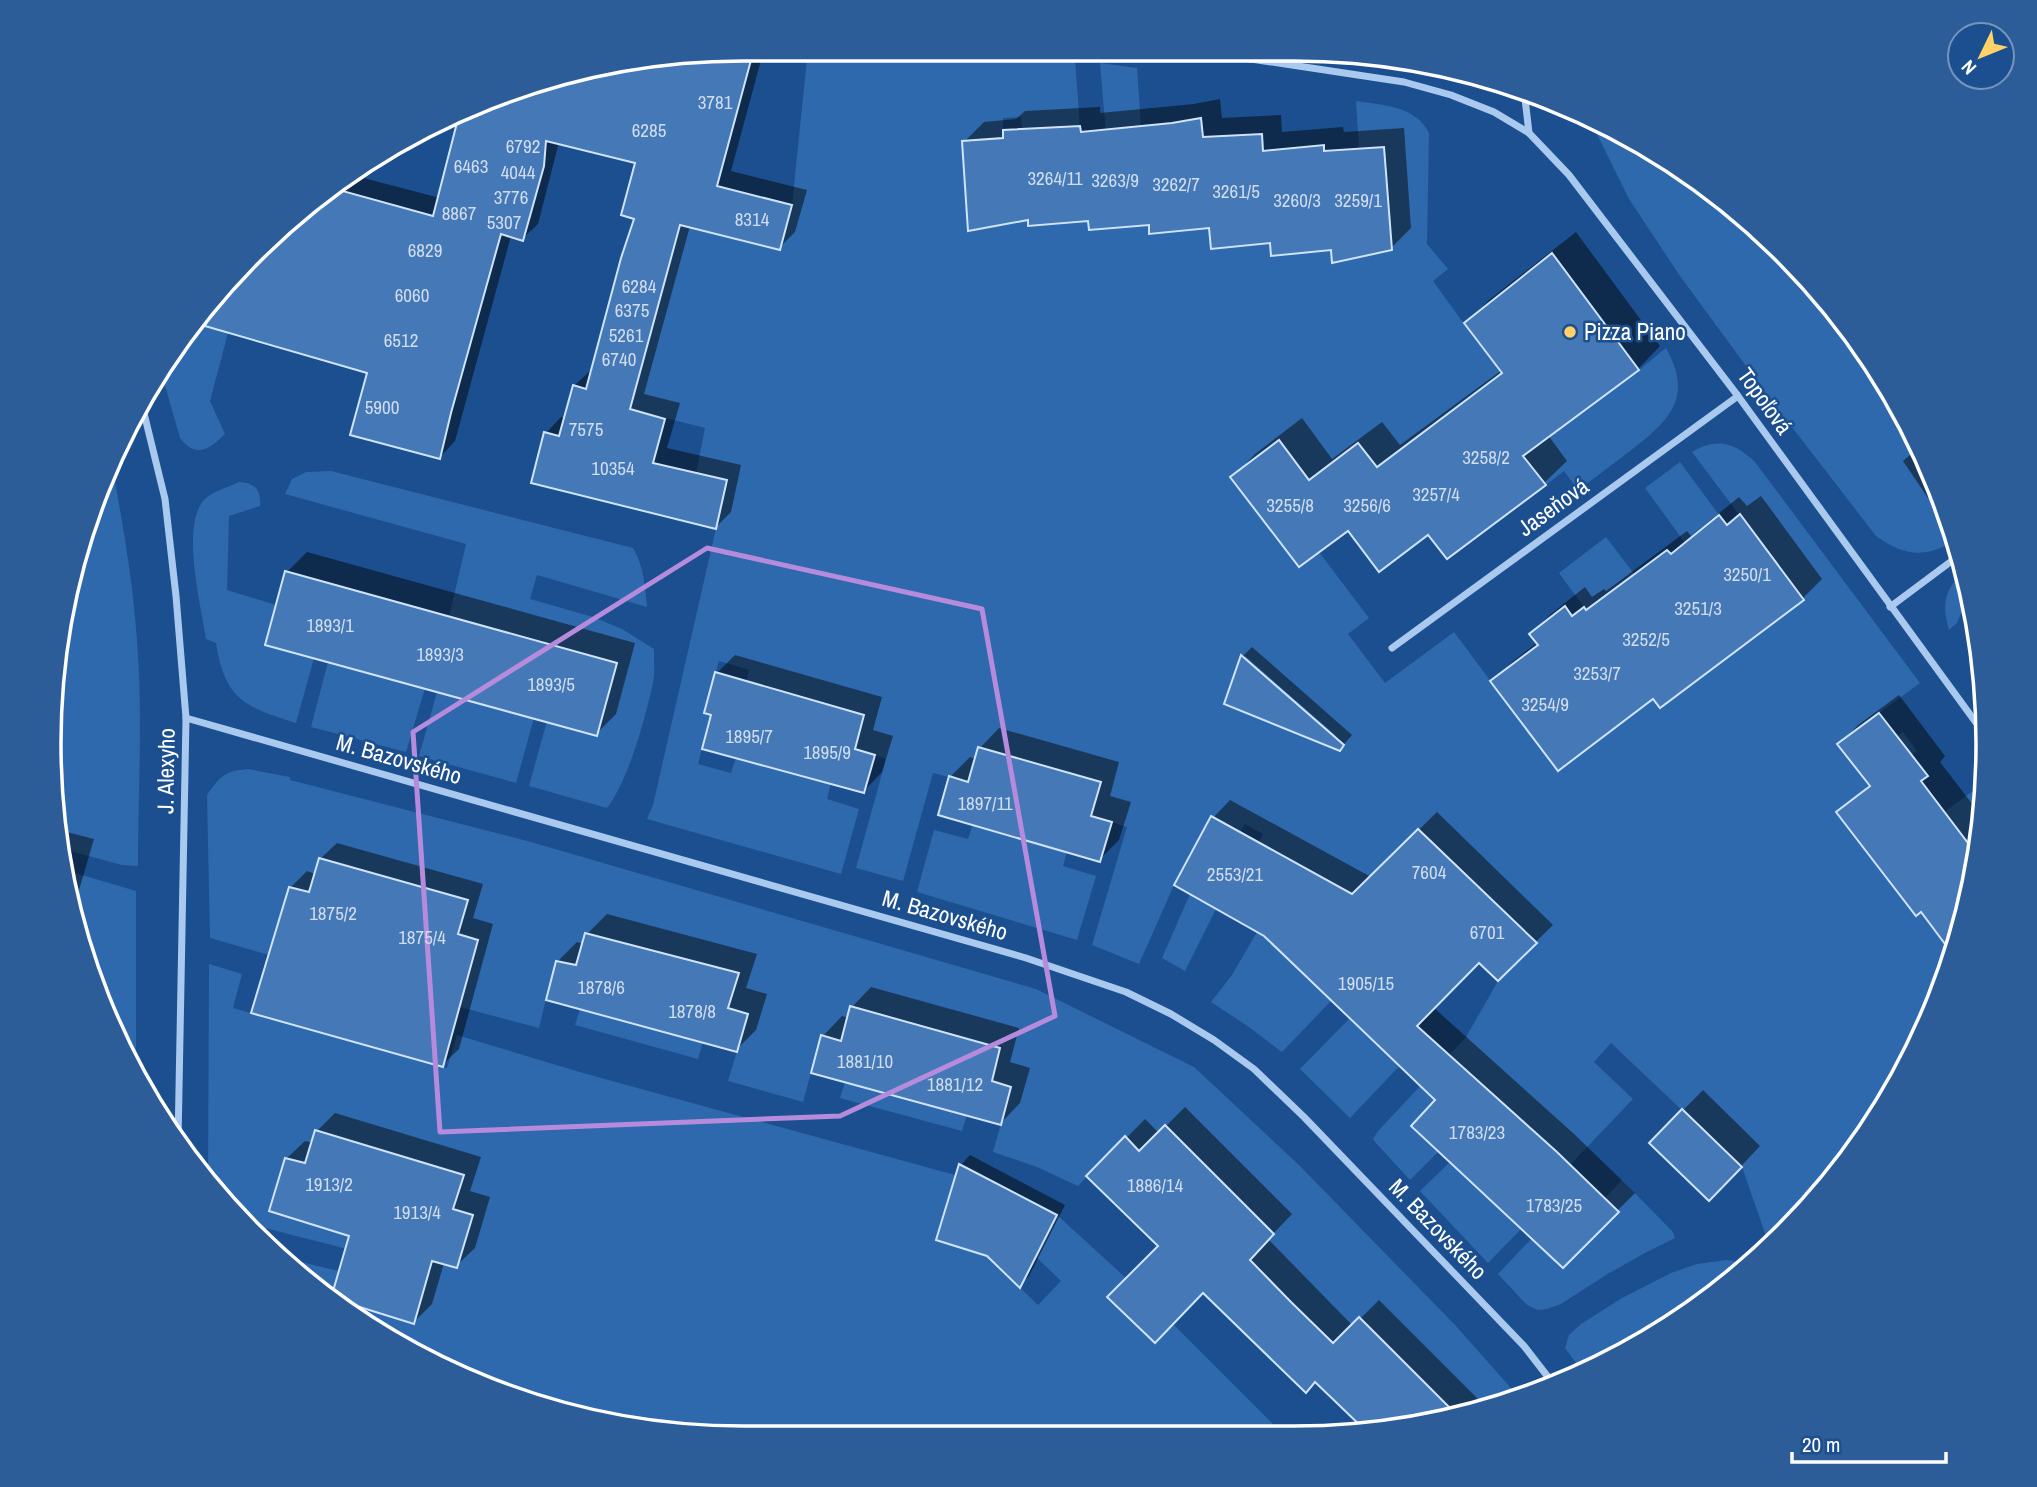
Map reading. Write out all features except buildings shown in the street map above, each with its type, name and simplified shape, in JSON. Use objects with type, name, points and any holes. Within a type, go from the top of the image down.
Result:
[{"type":"street","name":"Topoľová","points":[[1265,61],[1404,82],[1451,95],[1484,108],[1529,133],[1569,175],[1738,396],[1975,722]]},
{"type":"street","points":[[1525,102],[1529,133]]},
{"type":"street","name":"Jaseňová","points":[[1392,648],[1738,396]]},
{"type":"street","name":"J. Alexyho","points":[[145,417],[165,499],[186,719],[178,1126]]},
{"type":"street","points":[[1890,607],[1951,561]]},
{"type":"street","name":"M. Bazovského","points":[[186,719],[1026,958],[1126,992],[1171,1014],[1254,1069],[1304,1117],[1524,1346],[1548,1377]]},
{"type":"highlighted area","points":[[707,548],[982,609],[1055,1016],[840,1116],[440,1132],[413,732]]},
{"type":"shaded area","points":[[807,61],[1075,61],[1080,126],[1064,127],[1023,149],[1021,117],[1003,118],[1003,138],[962,141],[1027,208],[1029,226],[1061,224],[1087,211],[1089,230],[1115,228],[1115,220],[1148,218],[1150,234],[1184,231],[1208,214],[1212,249],[1241,246],[1241,235],[1331,242],[1332,263],[1392,249],[1384,147],[1359,149],[1356,101],[1377,104],[1398,108],[1416,117],[1429,133],[1427,244],[1448,269],[1433,281],[1483,350],[1495,342],[1639,370],[1666,348],[1678,381],[1673,407],[1644,440],[1578,490],[1564,471],[1546,485],[1475,393],[1377,467],[1309,480],[1279,440],[1231,477],[1298,567],[1319,552],[1369,618],[1348,634],[1385,683],[1454,632],[1558,771],[1605,736],[1647,690],[1661,708],[1803,600],[1692,452],[1701,447],[1725,444],[1740,450],[1755,462],[1920,683],[1837,744],[1855,768],[1903,732],[1917,751],[1837,812],[1916,915],[1921,912],[1946,945],[1924,1005],[1884,1085],[1835,1159],[1776,1226],[1766,1235],[1742,1167],[1611,1043],[1594,1062],[1633,1099],[1570,1165],[1464,1069],[1411,1126],[1438,1152],[1410,1180],[1375,1142],[1373,1139],[1378,1131],[1466,1037],[1498,981],[1536,943],[1418,829],[1385,861],[1402,877],[1294,964],[1331,1001],[1282,1052],[1211,1002],[1232,975],[1257,932],[1258,843],[1263,834],[1245,824],[1240,832],[1211,817],[1174,885],[1139,964],[1092,945],[1127,827],[1091,816],[1100,782],[978,747],[968,782],[933,773],[903,881],[856,868],[886,759],[855,749],[864,715],[746,681],[749,670],[719,661],[704,713],[711,715],[698,764],[731,773],[736,757],[831,783],[827,799],[859,809],[841,874],[647,819],[653,805],[727,480],[696,473],[705,428],[630,409],[658,304],[677,176],[725,188],[713,232],[780,249],[792,205]]},
{"type":"shaded area","points":[[1100,63],[1137,68],[1141,126],[1107,147]]},
{"type":"shaded area","points":[[1596,133],[1673,176],[1709,202],[1776,261],[1835,328],[1861,364],[1905,442],[1924,482],[1946,545],[1915,553],[1896,548],[1876,536],[1680,276],[1629,199]]},
{"type":"shaded area","points":[[206,324],[205,326],[228,333],[210,401],[225,434],[214,444],[197,450],[180,438],[164,383]]},
{"type":"shaded area","points":[[1680,462],[1719,515],[1685,543],[1645,488]]},
{"type":"shaded area","points":[[331,471],[633,548],[642,569],[647,607],[537,575],[530,599],[593,617],[622,629],[654,649],[653,683],[641,731],[622,781],[607,808],[529,786],[547,721],[449,617],[466,544],[285,494],[292,479],[306,472]]},
{"type":"shaded area","points":[[114,479],[130,573],[139,669],[138,866],[122,865],[70,851],[61,744],[67,654],[74,610],[97,524]]},
{"type":"shaded area","points":[[239,482],[256,488],[260,506],[229,516],[227,590],[276,605],[265,645],[314,658],[296,723],[263,712],[240,698],[225,677],[216,643],[206,639],[194,566],[194,527],[198,511],[208,496]]},
{"type":"shaded area","points":[[1606,537],[1648,592],[1592,618],[1559,573]]},
{"type":"shaded area","points":[[1956,580],[1963,609],[1957,623],[1949,630],[1945,604]]},
{"type":"shaded area","points":[[328,662],[425,688],[406,752],[311,727]]},
{"type":"shaded area","points":[[437,692],[534,718],[516,783],[419,756]]},
{"type":"shaded area","points":[[248,769],[290,777],[290,780],[531,842],[1036,989],[1194,1067],[1299,1165],[1456,1326],[1513,1390],[1450,1408],[1359,1318],[1333,1343],[1318,1329],[1279,1368],[1225,1315],[1250,1260],[1274,1234],[1165,1125],[1139,1151],[1125,1137],[1078,1186],[1037,1167],[993,1152],[1011,1088],[992,1081],[1000,1048],[850,1006],[841,1041],[821,1036],[803,1102],[728,1081],[748,1014],[728,1008],[738,973],[586,933],[576,965],[555,962],[539,1028],[460,1007],[478,940],[458,934],[468,900],[319,858],[309,892],[289,887],[269,955],[210,938],[207,795],[216,783],[234,771]]},
{"type":"shaded area","points":[[1974,790],[1966,857],[1952,839],[1944,812]]},
{"type":"shaded area","points":[[973,824],[1067,851],[1063,866],[1096,876],[1077,940],[917,892],[934,830],[968,839]]},
{"type":"shaded area","points":[[73,872],[136,891],[136,1053],[97,963]]},
{"type":"shaded area","points":[[1190,894],[1216,909],[1185,971],[1162,958]]},
{"type":"shaded area","points":[[209,964],[242,974],[233,1008],[447,1068],[457,1035],[583,1073],[955,1175],[936,1240],[987,1256],[1038,1305],[1061,1281],[1035,1256],[1057,1215],[1126,1278],[1108,1297],[1155,1343],[1173,1324],[1275,1426],[744,1426],[654,1420],[567,1403],[482,1374],[402,1334],[364,1311],[301,1262],[339,1271],[417,1267],[263,1228],[208,1166]]},
{"type":"shaded area","points":[[580,1009],[703,1042],[698,1059],[575,1025]]},
{"type":"shaded area","points":[[1349,1019],[1388,1056],[1398,1045],[1409,1056],[1350,1118],[1300,1069]]},
{"type":"shaded area","points":[[845,1082],[967,1115],[962,1131],[840,1098]]},
{"type":"shaded area","points":[[1450,1162],[1521,1229],[1488,1263],[1420,1191]]},
{"type":"shaded area","points":[[1622,1180],[1673,1232],[1675,1238],[1606,1275],[1561,1304],[1538,1310],[1527,1305],[1498,1274],[1532,1238],[1563,1267],[1619,1212],[1605,1198]]},
{"type":"shaded area","points":[[1727,1260],[1736,1262],[1673,1311],[1595,1355],[1577,1364],[1565,1348],[1569,1335],[1581,1324],[1622,1298],[1671,1273],[1697,1264]]},
{"type":"place","name":"Pizza Piano","points":[[1570,332]]}]
